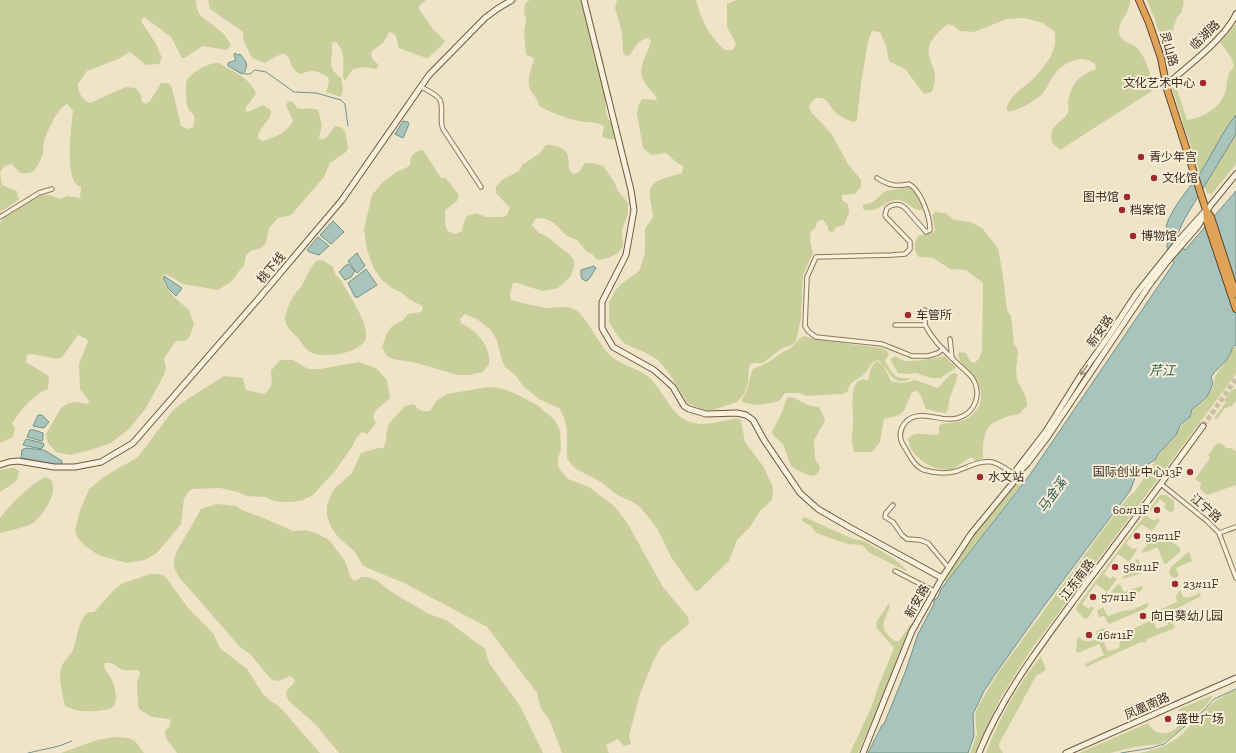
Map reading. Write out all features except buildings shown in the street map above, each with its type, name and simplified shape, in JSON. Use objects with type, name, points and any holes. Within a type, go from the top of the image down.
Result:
[{"type":"highway","name":"灵山路","points":[[1139,0],[1151,28],[1177,122],[1206,210]]},
{"type":"highway","points":[[1206,210],[1236,308]]},
{"type":"highway","points":[[1209,220],[1236,294]]},
{"type":"main road","name":"桃下线","points":[[0,465],[18,461],[54,466],[76,467],[101,462],[133,443],[342,200],[429,75],[485,18],[512,0]]},
{"type":"main road","points":[[584,0],[632,190],[634,210],[626,255],[602,302],[602,328],[613,347],[654,370],[673,387],[684,406],[689,409],[706,414],[737,413],[746,415],[753,420],[764,440],[800,493],[818,509],[942,578]]},
{"type":"main road","name":"临湖路","points":[[1167,84],[1230,26],[1236,14]]},
{"type":"main road","points":[[1165,260],[1180,238],[1236,174]]},
{"type":"main road","points":[[1165,260],[1183,244],[1198,226],[1206,210]]},
{"type":"main road","name":"新安路","points":[[863,753],[912,631],[948,568],[971,534],[1016,479],[1017,469],[1046,432],[1081,375],[1137,293],[1165,260]]},
{"type":"main road","name":"江东南路","points":[[979,753],[984,740],[1008,695],[1035,653],[1203,426]]},
{"type":"main road","name":"凤凰南路","points":[[1066,753],[1236,678]]},
{"type":"street","points":[[421,87],[436,96],[439,100],[443,129],[481,187]]},
{"type":"street","points":[[877,178],[886,184],[901,186],[909,184],[913,186],[925,206],[930,230],[926,232],[903,206],[895,204],[887,208],[885,215],[910,242],[910,250],[908,252],[905,254],[892,256],[816,257],[807,277],[805,326],[808,332],[816,337],[882,344],[908,356],[928,356],[938,353],[943,349]]},
{"type":"street","points":[[0,217],[39,193],[52,189]]},
{"type":"street","points":[[925,310],[925,325],[943,349],[973,379],[977,387],[978,397],[975,404],[966,413],[958,418],[948,419],[924,416],[912,418],[904,424],[902,428],[900,434],[901,441],[914,463],[924,470],[938,473],[955,472],[985,462],[998,464],[1016,475]]},
{"type":"street","points":[[895,325],[925,325]]},
{"type":"street","points":[[950,339],[952,358]]},
{"type":"street","name":"江宁路","points":[[1161,484],[1207,521],[1218,533],[1236,578]]},
{"type":"street","points":[[893,505],[886,513],[885,517],[893,522],[902,535],[907,539],[920,540],[928,543],[948,568]]},
{"type":"street","points":[[1218,533],[1236,527]]},
{"type":"street","points":[[895,571],[934,591]]},
{"type":"green space","points":[[0,0],[196,0],[197,9],[200,15],[224,34],[231,45],[227,50],[203,46],[182,58],[171,37],[144,17],[141,21],[156,44],[162,58],[159,64],[146,65],[130,52],[118,59],[87,71],[78,84],[83,98],[90,103],[126,87],[136,88],[141,95],[142,102],[146,104],[150,101],[161,83],[170,84],[181,126],[188,129],[193,127],[195,120],[187,106],[186,82],[189,77],[201,68],[210,64],[219,63],[244,78],[254,89],[256,94],[245,110],[248,112],[263,105],[271,110],[271,114],[259,134],[258,138],[262,141],[280,134],[291,124],[293,120],[286,106],[288,101],[293,102],[297,108],[318,110],[322,125],[319,137],[320,139],[326,138],[335,126],[341,127],[345,131],[348,148],[346,152],[330,163],[324,177],[291,215],[278,218],[269,228],[266,243],[261,248],[251,251],[246,255],[244,266],[232,281],[218,290],[183,284],[166,274],[161,277],[174,297],[189,310],[194,324],[190,336],[185,341],[176,341],[164,358],[166,368],[164,375],[146,408],[130,428],[111,443],[70,455],[56,452],[48,443],[46,434],[61,408],[69,403],[76,402],[88,404],[89,401],[80,389],[79,364],[88,342],[87,339],[78,335],[62,357],[58,359],[31,354],[27,355],[26,362],[49,376],[48,389],[41,392],[24,407],[12,424],[15,428],[13,437],[0,443],[0,223],[8,214],[27,201],[40,196],[49,195],[60,199],[68,196],[80,198],[81,187],[75,182],[70,166],[73,111],[67,104],[59,111],[48,130],[41,158],[34,171],[29,173],[20,173],[12,164],[5,166],[0,172]]},
{"type":"green space","points":[[208,0],[426,0],[419,6],[419,9],[433,29],[445,42],[426,58],[399,48],[396,36],[389,32],[384,42],[371,52],[372,59],[379,65],[376,69],[365,67],[353,69],[345,80],[343,78],[343,55],[336,42],[333,42],[331,65],[335,73],[341,78],[343,89],[341,97],[326,92],[329,83],[328,77],[315,71],[300,74],[296,72],[286,54],[278,55],[265,63],[252,58],[244,42],[243,32],[210,9]]},
{"type":"green space","points":[[530,0],[586,0],[591,35],[598,44],[604,63],[606,112],[608,119],[613,125],[615,136],[613,140],[602,137],[604,126],[601,124],[579,121],[554,113],[539,106],[529,86],[530,74],[534,59],[526,55],[524,32],[526,19],[524,12],[525,3]]},
{"type":"green space","points":[[617,0],[696,0],[703,21],[714,39],[725,50],[733,50],[736,44],[727,27],[727,4],[736,0],[1130,0],[1129,8],[1119,27],[1120,35],[1124,41],[1136,47],[1141,53],[1155,89],[1060,150],[1052,143],[1052,131],[1068,112],[1069,96],[1073,85],[1084,74],[1096,69],[1095,64],[1086,59],[1071,61],[1057,71],[1039,97],[1017,109],[1009,112],[1007,110],[1013,97],[1036,76],[1053,52],[1055,32],[1043,23],[1024,18],[1007,19],[974,32],[960,31],[954,26],[948,24],[937,33],[929,46],[929,55],[935,73],[935,80],[932,92],[924,94],[905,69],[890,62],[887,49],[880,32],[872,31],[868,42],[857,120],[852,122],[847,120],[835,112],[826,100],[820,98],[816,98],[810,104],[809,108],[831,133],[848,164],[861,180],[861,187],[855,194],[842,195],[842,200],[848,204],[849,212],[844,225],[835,228],[833,232],[831,232],[828,230],[828,226],[823,220],[821,220],[817,222],[815,229],[811,231],[810,240],[813,253],[803,275],[801,318],[796,341],[793,344],[781,349],[763,363],[752,363],[749,366],[748,383],[744,394],[737,402],[713,410],[703,410],[687,403],[671,376],[658,360],[625,344],[609,322],[609,303],[614,292],[621,284],[638,272],[645,253],[645,229],[653,217],[650,190],[656,182],[682,173],[683,166],[666,153],[651,155],[643,148],[637,114],[638,106],[642,99],[657,99],[645,83],[641,71],[643,61],[651,41],[648,38],[642,40],[637,44],[630,55],[626,56],[623,52],[622,32],[615,8]]},
{"type":"green space","points":[[1147,0],[1183,0],[1184,3],[1181,13],[1177,17],[1167,48],[1166,60],[1155,20]]},
{"type":"green space","points":[[1236,24],[1236,164],[1212,194],[1207,193],[1172,88],[1176,87],[1187,120],[1206,114],[1221,101],[1226,89],[1228,75],[1234,67],[1231,57],[1220,42]]},
{"type":"green space","points":[[546,145],[556,146],[565,150],[568,156],[571,173],[574,174],[579,172],[585,163],[603,166],[614,181],[618,191],[628,203],[628,214],[622,230],[623,246],[617,254],[599,260],[587,252],[577,240],[567,236],[554,223],[543,218],[535,219],[532,225],[539,233],[546,236],[569,254],[574,260],[574,266],[571,276],[558,288],[542,291],[518,283],[513,283],[510,294],[511,300],[546,308],[564,307],[574,309],[583,316],[607,352],[616,360],[649,377],[676,413],[683,419],[700,424],[708,424],[737,418],[741,420],[745,442],[763,466],[773,487],[772,500],[760,511],[750,527],[737,540],[729,561],[698,591],[695,591],[671,557],[657,528],[640,507],[617,495],[601,482],[576,469],[571,464],[567,458],[567,431],[565,420],[560,409],[539,399],[523,386],[516,376],[505,367],[497,341],[491,330],[478,320],[465,314],[460,319],[461,323],[477,334],[481,339],[488,351],[489,357],[489,364],[483,372],[469,375],[457,375],[417,363],[393,359],[387,356],[382,347],[387,333],[392,326],[403,320],[408,314],[421,312],[423,309],[422,306],[392,288],[382,280],[374,269],[367,250],[364,229],[372,195],[383,182],[396,172],[410,165],[412,157],[417,151],[423,150],[441,178],[446,178],[459,195],[457,201],[445,210],[445,222],[447,229],[456,234],[462,231],[467,216],[476,213],[486,217],[502,217],[507,215],[510,208],[496,193],[496,187],[502,180],[519,171],[523,164],[539,154]]},
{"type":"green space","points":[[0,172],[2,185],[17,191],[19,200],[0,212]]},
{"type":"green space","points":[[908,187],[914,191],[918,197],[922,210],[917,210],[900,200],[890,201],[874,210],[863,209],[863,205],[873,202],[886,191]]},
{"type":"green space","points":[[936,212],[945,213],[954,220],[970,222],[982,228],[998,248],[1007,310],[1011,316],[1014,344],[1018,353],[1016,368],[1017,380],[1027,402],[1027,406],[1019,414],[1008,416],[993,423],[988,428],[983,444],[983,458],[976,461],[971,457],[953,469],[946,470],[924,463],[913,452],[908,439],[914,434],[939,434],[939,427],[941,424],[966,419],[976,411],[979,406],[981,395],[978,383],[975,377],[961,362],[958,355],[959,352],[966,353],[970,361],[974,363],[981,354],[983,283],[966,270],[950,269],[933,258],[919,257],[917,255],[915,244],[917,238],[918,236],[934,232],[935,229],[932,215]]},
{"type":"green space","points":[[322,260],[333,267],[335,274],[340,279],[357,308],[366,331],[366,337],[363,343],[357,348],[340,354],[322,355],[314,354],[309,351],[288,327],[285,320],[289,304],[310,269],[316,261]]},
{"type":"green space","points":[[804,336],[819,340],[882,348],[889,354],[885,361],[892,372],[897,377],[911,379],[897,381],[878,360],[872,364],[863,376],[853,382],[848,391],[843,394],[806,396],[799,393],[785,393],[780,400],[776,402],[758,405],[742,402],[753,369],[767,363],[791,348],[800,338]]},
{"type":"green space","points":[[1236,346],[1236,374],[1031,650],[1001,697],[975,753],[970,753],[977,734],[975,717],[976,712],[998,673],[1114,515],[1131,494],[1134,493],[1163,449],[1176,436],[1180,427],[1190,418],[1193,409],[1199,406],[1207,398],[1214,385],[1215,376],[1230,356],[1231,350]]},
{"type":"green space","points":[[895,356],[904,361],[911,361],[945,356],[956,368],[940,378],[931,378],[916,373],[898,373],[890,359]]},
{"type":"green space","points":[[280,360],[293,360],[308,369],[320,369],[359,362],[376,368],[387,380],[390,398],[375,411],[373,417],[376,423],[367,434],[362,432],[357,437],[352,447],[335,471],[313,495],[303,500],[282,502],[274,501],[265,497],[246,496],[238,492],[220,488],[192,489],[188,492],[184,499],[181,524],[157,553],[145,560],[126,563],[98,555],[83,544],[77,537],[75,530],[80,511],[89,489],[105,476],[138,457],[173,410],[224,376],[243,378],[246,390],[264,394],[269,389],[271,384],[271,371]]},
{"type":"green space","points":[[877,361],[883,365],[891,381],[900,383],[915,380],[938,388],[953,373],[958,375],[946,413],[926,409],[920,394],[917,391],[912,392],[905,409],[900,415],[884,419],[880,442],[872,452],[854,452],[852,440],[853,391],[857,382],[861,380],[868,380],[871,369]]},
{"type":"green space","points":[[488,387],[500,388],[514,393],[537,405],[555,420],[560,431],[561,449],[558,459],[558,466],[561,471],[568,479],[589,487],[614,506],[626,521],[663,587],[688,617],[688,625],[661,647],[653,662],[640,694],[629,736],[631,744],[624,746],[618,739],[606,745],[609,753],[562,753],[550,721],[541,709],[537,693],[487,627],[404,583],[363,566],[355,552],[338,537],[331,527],[327,516],[327,506],[334,489],[352,473],[361,453],[383,448],[388,426],[405,406],[414,404],[421,410],[430,411],[436,401],[447,394]]},
{"type":"green space","points":[[1234,389],[1236,389],[1236,401],[1232,406],[1225,408],[1217,419],[1214,418],[1226,402],[1224,401]]},
{"type":"green space","points":[[788,397],[792,397],[808,405],[819,407],[824,417],[825,421],[814,440],[815,459],[820,467],[819,472],[814,476],[808,475],[791,466],[783,444],[773,435],[772,432]]},
{"type":"green space","points":[[1217,443],[1236,451],[1236,485],[1207,495],[1200,489],[1201,483],[1195,479],[1210,458],[1208,455]]},
{"type":"green space","points":[[15,468],[19,471],[18,478],[14,483],[0,492],[0,470]]},
{"type":"green space","points":[[45,477],[52,481],[53,492],[41,516],[30,525],[0,533],[0,518],[21,495],[32,485]]},
{"type":"green space","points":[[1017,483],[1020,484],[1020,486],[946,582],[944,580],[975,532]]},
{"type":"green space","points":[[1160,495],[1166,495],[1174,501],[1174,509],[1172,513],[1164,508],[1166,504],[1160,499],[1147,516],[1154,521],[1157,518],[1160,520],[1152,531],[1141,524],[1126,544],[1133,549],[1136,548],[1137,550],[1129,562],[1118,554],[1104,574],[1110,579],[1113,576],[1117,579],[1107,592],[1096,584],[1082,604],[1089,609],[1091,606],[1094,608],[1088,618],[1085,619],[1076,610],[1077,606]]},
{"type":"green space","points":[[217,504],[236,506],[244,511],[293,531],[305,530],[318,534],[329,540],[345,561],[350,576],[353,580],[367,577],[376,580],[393,593],[429,614],[446,620],[485,649],[489,663],[520,706],[543,753],[339,753],[316,725],[289,701],[286,695],[287,690],[295,680],[290,676],[276,681],[270,678],[251,655],[240,647],[179,577],[174,568],[174,559],[177,551],[201,509]]},
{"type":"green space","points":[[804,517],[853,539],[864,541],[893,558],[907,570],[906,571],[870,553],[862,545],[848,544],[816,533],[811,526],[802,521]]},
{"type":"green space","points":[[1154,536],[1168,539],[1180,548],[1180,552],[1166,564],[1164,564],[1158,548],[1143,553],[1142,551]]},
{"type":"green space","points":[[1188,552],[1192,561],[1178,567],[1176,569],[1179,576],[1174,578],[1169,574],[1171,567]]},
{"type":"green space","points":[[1137,559],[1144,568],[1160,562],[1161,565],[1147,572],[1123,579]]},
{"type":"green space","points":[[150,574],[165,576],[188,608],[213,633],[220,648],[247,669],[263,694],[279,706],[320,753],[177,753],[167,740],[165,734],[165,731],[169,727],[171,721],[169,719],[152,717],[140,710],[138,706],[137,683],[140,673],[138,670],[123,670],[110,663],[105,663],[104,666],[115,688],[115,704],[111,708],[96,711],[78,711],[65,706],[60,683],[60,673],[63,664],[73,650],[84,616],[88,612],[94,612],[121,584]]},
{"type":"green space","points":[[1118,584],[1124,592],[1141,586],[1143,588],[1141,591],[1127,598],[1120,597],[1104,604],[1103,602]]},
{"type":"green space","points":[[1180,590],[1183,597],[1188,598],[1200,593],[1201,596],[1170,612],[1172,623],[1175,628],[1147,639],[1145,643],[1141,642],[1086,667],[1085,664],[1104,655],[1099,644],[1078,653],[1076,651],[1077,638],[1079,637],[1087,641],[1097,639],[1096,631],[1104,628],[1107,634],[1102,637],[1106,648],[1109,651],[1119,648],[1120,642],[1117,636],[1152,620],[1157,629],[1168,625],[1168,619],[1164,616],[1159,617],[1157,611],[1177,602],[1176,596]]},
{"type":"green space","points":[[889,603],[890,606],[883,625],[889,636],[894,641],[899,641],[910,625],[911,627],[886,690],[858,753],[850,753],[871,708],[894,648],[876,627],[877,621]]},
{"type":"green space","points":[[1147,603],[1147,608],[1109,624],[1104,616],[1099,617],[1097,611],[1103,607],[1109,616],[1122,611],[1132,610]]},
{"type":"green space","points":[[1041,656],[1046,670],[1036,676],[999,744],[999,747],[1003,753],[986,753],[1010,702]]},
{"type":"green space","points":[[1236,690],[1236,753],[1139,753],[1162,747],[1172,742],[1213,703],[1228,693]]},
{"type":"green space","points":[[1213,695],[1208,703],[1178,732],[1161,744],[1135,747],[1110,753],[1079,753],[1148,723],[1155,731],[1158,732],[1166,733],[1173,731],[1180,722],[1179,709]]},
{"type":"green space","points":[[117,737],[134,740],[144,753],[61,753],[97,740]]},
{"type":"water","points":[[235,53],[238,55],[240,54],[246,63],[246,70],[242,74],[228,66],[228,63],[236,60],[234,55]]},
{"type":"water","name":"芹江","points":[[1236,115],[1236,134],[1185,218],[1175,239],[1176,242],[1185,250],[1236,191],[1236,345],[1232,348],[1227,359],[1211,377],[1213,384],[1207,397],[1192,409],[1190,417],[1180,425],[1176,435],[1159,453],[1155,460],[1138,470],[1130,491],[996,673],[984,691],[973,714],[974,736],[968,753],[868,753],[882,725],[884,724],[906,670],[918,634],[934,604],[934,600],[938,597],[941,589],[1029,476],[1174,263],[1167,247],[1169,231],[1166,226],[1169,218],[1177,204],[1202,170],[1222,135]]},
{"type":"water","points":[[403,121],[408,122],[409,124],[403,138],[395,134]]},
{"type":"water","points":[[333,221],[344,232],[331,244],[320,235]]},
{"type":"water","points":[[318,237],[329,246],[319,255],[307,250]]},
{"type":"water","points":[[357,253],[365,266],[357,273],[348,261]]},
{"type":"water","points":[[348,264],[355,271],[351,277],[345,280],[339,272]]},
{"type":"water","points":[[594,266],[596,268],[589,279],[586,281],[582,279],[581,270]]},
{"type":"water","points":[[366,269],[377,285],[358,297],[355,297],[348,283]]},
{"type":"water","points":[[164,276],[182,288],[176,296],[168,288],[163,278]]},
{"type":"water","points":[[38,415],[42,415],[49,422],[44,428],[33,426]]},
{"type":"water","points":[[30,430],[43,433],[42,441],[27,437]]},
{"type":"water","points":[[26,439],[43,443],[44,446],[41,449],[23,445]]},
{"type":"water","points":[[26,448],[44,450],[62,461],[62,463],[59,465],[21,458],[22,450]]},
{"type":"waterway","points":[[245,74],[250,74],[255,70],[266,72],[294,92],[316,93],[341,100],[345,104],[348,126]]},
{"type":"waterway","points":[[1121,753],[1151,748],[1164,744],[1203,711],[1214,699],[1236,689]]},
{"type":"waterway","points":[[28,753],[59,746],[72,741]]},
{"type":"tunnel","points":[[1203,426],[1236,379]]},
{"type":"place","name":"文化艺术中心","points":[[1203,83]]},
{"type":"place","name":"青少年宫","points":[[1141,157]]},
{"type":"place","name":"文化馆","points":[[1154,178]]},
{"type":"place","name":"图书馆","points":[[1127,197]]},
{"type":"place","name":"档案馆","points":[[1122,210]]},
{"type":"place","name":"博物馆","points":[[1133,236]]},
{"type":"place","name":"车管所","points":[[908,315]]},
{"type":"place","name":"国际创业中心13F","points":[[1190,472]]},
{"type":"place","name":"水文站","points":[[980,477]]},
{"type":"place","name":"60#11F","points":[[1157,510]]},
{"type":"place","name":"59#11F","points":[[1137,536]]},
{"type":"place","name":"58#11F","points":[[1115,567]]},
{"type":"place","name":"23#11F","points":[[1175,584]]},
{"type":"place","name":"57#11F","points":[[1093,597]]},
{"type":"place","name":"向日葵幼儿园","points":[[1143,616]]},
{"type":"place","name":"46#11F","points":[[1089,635]]},
{"type":"place","name":"盛世广场","points":[[1168,719]]},
{"type":"water label","name":"马金溪","points":[[1052,495]]}]
